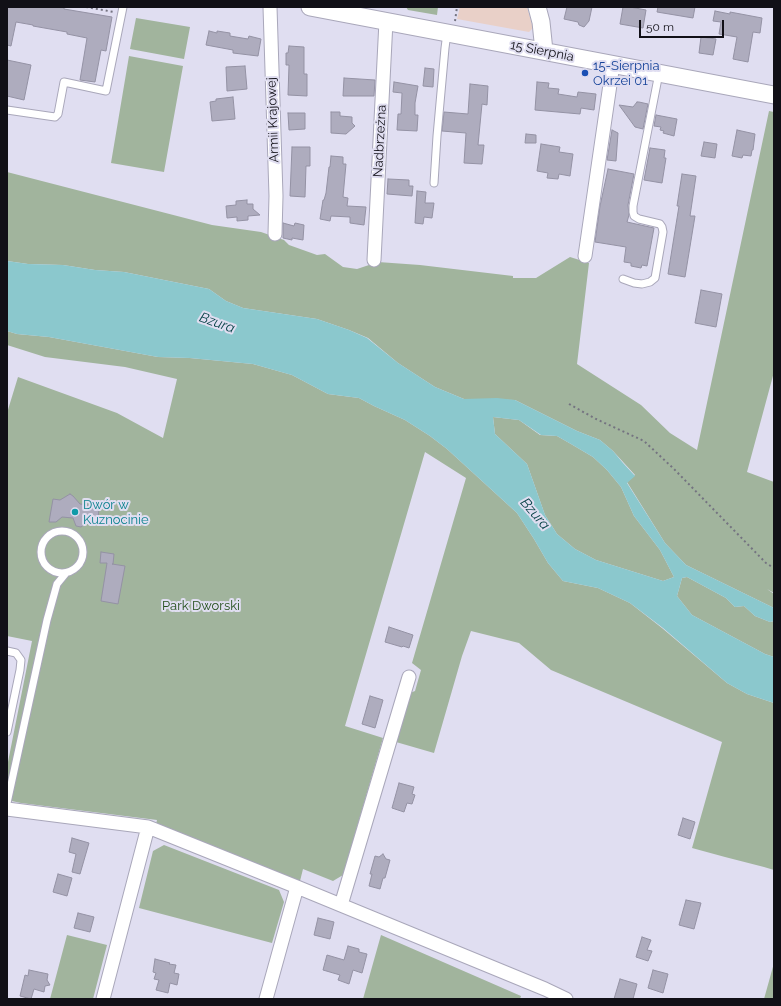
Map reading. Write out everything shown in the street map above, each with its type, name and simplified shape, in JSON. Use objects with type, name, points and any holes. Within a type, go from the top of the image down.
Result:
[{"type":"street","name":"Armii Krajowej","points":[[270,7],[276,196],[275,234]]},
{"type":"street","name":"15 Sierpnia","points":[[310,7],[336,9],[386,21],[451,27],[544,51],[774,94]]},
{"type":"street","points":[[537,7],[542,29],[544,51]]},
{"type":"street","name":"Nadbrzeżna","points":[[374,260],[386,21]]},
{"type":"street","points":[[585,256],[613,64]]},
{"type":"street","points":[[341,905],[409,677]]},
{"type":"street","points":[[7,809],[148,827],[298,887],[566,999]]},
{"type":"street","points":[[103,999],[148,827]]},
{"type":"street","points":[[266,999],[298,887]]},
{"type":"lane","points":[[7,110],[55,117],[58,114],[64,82],[106,91],[122,10]]},
{"type":"lane","points":[[434,183],[445,48],[451,27]]},
{"type":"lane","points":[[623,279],[642,284],[650,282],[655,278],[663,232],[662,227],[660,224],[639,219],[634,216],[633,206],[659,73]]},
{"type":"lane","points":[[63,530],[76,535],[81,540],[83,547],[84,554],[82,561],[73,571],[66,573],[53,571],[47,566],[41,554],[42,546],[45,540],[56,531],[63,530]]},
{"type":"lane","points":[[7,803],[45,627],[56,584],[53,571]]},
{"type":"lane","points":[[56,584],[66,573]]},
{"type":"lane","points":[[7,651],[16,653],[21,660],[7,732]]},
{"type":"path","points":[[86,7],[122,10]]},
{"type":"path","points":[[451,27],[457,7]]},
{"type":"path","points":[[569,404],[596,419],[644,441],[674,468],[766,563],[774,568]]},
{"type":"shaded area","points":[[460,7],[527,7],[533,28],[529,32],[457,19]]},
{"type":"green space","points":[[406,7],[438,7],[437,15],[408,10]]},
{"type":"green space","points":[[136,18],[190,27],[184,59],[130,49]]},
{"type":"green space","points":[[129,56],[183,66],[164,172],[111,163]]},
{"type":"green space","points":[[769,111],[774,112],[774,372],[747,472],[774,482],[774,593],[767,589],[774,594],[774,608],[686,565],[665,543],[627,482],[635,475],[613,451],[600,440],[577,431],[515,400],[464,399],[435,387],[398,363],[368,338],[317,319],[243,308],[226,301],[209,289],[124,272],[95,270],[63,265],[28,264],[7,261],[7,172],[212,225],[261,232],[284,240],[289,245],[317,255],[325,254],[343,267],[357,269],[378,262],[420,265],[513,276],[513,278],[536,278],[570,257],[589,263],[577,364],[641,405],[670,433],[697,450]]},
{"type":"green space","name":"Park Dworski","points":[[7,331],[17,334],[49,337],[158,357],[190,358],[253,364],[292,375],[328,394],[359,398],[405,420],[430,436],[447,449],[517,513],[548,563],[563,581],[598,588],[630,603],[727,683],[747,694],[774,703],[774,870],[692,848],[722,742],[551,670],[519,643],[471,631],[462,656],[434,753],[396,742],[410,693],[415,691],[421,670],[412,663],[466,478],[425,452],[345,726],[383,738],[343,875],[333,881],[303,869],[300,881],[156,824],[157,820],[7,800],[7,767],[32,641],[7,636],[7,413],[18,377],[117,413],[163,438],[177,379],[125,367],[45,357],[7,345]]},
{"type":"green space","points":[[493,417],[519,420],[540,435],[557,436],[593,457],[607,470],[621,487],[634,516],[660,550],[674,577],[663,581],[596,560],[575,549],[557,534],[545,515],[527,464],[495,434]]},
{"type":"green space","points":[[687,577],[726,598],[735,607],[744,606],[755,616],[770,622],[774,621],[774,657],[765,654],[692,615],[677,596],[682,578]]},
{"type":"green space","points":[[164,845],[279,890],[284,902],[272,943],[139,908],[153,851]]},
{"type":"green space","points":[[67,935],[107,945],[93,999],[50,999]]},
{"type":"green space","points":[[381,935],[521,996],[520,999],[363,999]]},
{"type":"green space","points":[[774,963],[774,999],[764,999]]},
{"type":"water","name":"Bzura","points":[[7,261],[28,264],[63,265],[95,270],[124,272],[209,289],[226,301],[243,308],[317,319],[349,330],[367,338],[398,363],[435,387],[464,399],[497,398],[515,400],[577,431],[600,440],[613,451],[635,476],[627,483],[665,543],[686,565],[774,608],[774,621],[770,622],[755,616],[744,606],[735,607],[726,598],[687,577],[682,578],[677,596],[692,615],[765,654],[774,657],[774,703],[747,694],[727,683],[663,628],[630,603],[598,588],[563,581],[548,563],[517,513],[447,449],[405,420],[359,398],[328,394],[292,375],[253,364],[190,358],[158,357],[49,337],[17,334],[7,331]],"holes":[[[493,417],[519,420],[541,435],[557,436],[593,457],[607,470],[621,487],[634,516],[660,550],[674,577],[663,581],[596,560],[575,549],[557,534],[545,515],[527,464],[495,434]]]},
{"type":"building","points":[[7,7],[64,7],[64,9],[112,17],[106,51],[101,50],[95,82],[80,80],[87,38],[67,34],[67,32],[16,22],[11,46],[7,45]]},
{"type":"building","points":[[567,7],[592,7],[589,21],[584,27],[579,25],[578,22],[564,19]]},
{"type":"building","points":[[623,7],[646,10],[643,28],[620,24]]},
{"type":"building","points":[[658,7],[695,7],[693,18],[657,12]]},
{"type":"building","points":[[715,11],[730,14],[730,12],[762,18],[760,33],[753,32],[748,62],[733,59],[737,37],[719,34],[721,22],[713,21]]},
{"type":"building","points":[[209,31],[217,33],[217,31],[230,33],[230,36],[248,39],[249,36],[261,39],[258,56],[233,53],[233,50],[206,45]]},
{"type":"building","points":[[701,37],[716,39],[713,55],[699,53]]},
{"type":"building","points":[[289,46],[304,47],[304,74],[307,74],[307,96],[288,95],[289,65],[286,65],[286,53],[288,53]]},
{"type":"building","points":[[7,60],[31,65],[24,100],[7,96]]},
{"type":"building","points":[[245,66],[247,89],[227,91],[226,67]]},
{"type":"building","points":[[425,68],[434,69],[433,87],[423,86]]},
{"type":"building","points":[[344,78],[375,80],[374,96],[343,96]]},
{"type":"building","points":[[394,82],[418,86],[415,103],[415,115],[418,115],[417,131],[397,130],[398,114],[401,114],[402,93],[393,92]]},
{"type":"building","points":[[537,82],[549,83],[548,88],[559,89],[558,94],[577,97],[578,92],[596,94],[594,110],[581,108],[580,114],[535,110]]},
{"type":"building","points":[[470,84],[488,86],[487,105],[482,104],[478,145],[484,145],[482,164],[464,163],[466,133],[442,131],[444,112],[468,114]]},
{"type":"building","points":[[233,97],[235,119],[212,121],[210,102],[216,101],[216,99]]},
{"type":"building","points":[[637,102],[648,104],[643,129],[635,127],[619,105],[633,107]]},
{"type":"building","points":[[331,112],[340,112],[340,116],[352,117],[352,123],[355,126],[346,134],[331,133]]},
{"type":"building","points":[[288,113],[305,113],[305,129],[289,130]]},
{"type":"building","points":[[656,115],[677,119],[674,136],[663,133],[664,131],[660,130],[661,127],[654,126]]},
{"type":"building","points":[[612,130],[618,133],[616,161],[607,160]]},
{"type":"building","points":[[737,130],[755,134],[751,156],[743,155],[742,158],[732,156]]},
{"type":"building","points":[[526,134],[536,135],[536,143],[525,143]]},
{"type":"building","points":[[704,142],[717,144],[715,158],[701,156]]},
{"type":"building","points":[[541,144],[560,147],[559,152],[573,154],[570,176],[559,174],[558,179],[547,178],[548,173],[537,171]]},
{"type":"building","points":[[292,147],[310,147],[310,166],[306,166],[305,197],[290,196]]},
{"type":"building","points":[[650,148],[665,150],[664,158],[666,158],[662,183],[644,180]]},
{"type":"building","points":[[331,156],[343,157],[343,164],[346,164],[343,197],[348,198],[347,206],[366,207],[364,225],[350,223],[350,217],[331,216],[330,221],[320,219],[323,200],[326,193]]},
{"type":"building","points":[[608,169],[634,174],[628,205],[629,215],[627,222],[654,228],[647,266],[642,265],[641,268],[631,266],[631,263],[624,262],[626,247],[595,242],[600,206]]},
{"type":"building","points":[[682,174],[696,176],[690,216],[695,216],[685,277],[668,274],[679,206],[677,206]]},
{"type":"building","points":[[388,179],[409,180],[409,186],[413,186],[412,196],[387,194]]},
{"type":"building","points":[[417,191],[426,192],[425,203],[434,203],[432,218],[424,217],[423,224],[415,223]]},
{"type":"building","points":[[247,200],[247,204],[253,204],[253,209],[260,215],[248,216],[248,220],[237,221],[237,217],[227,218],[226,206],[236,205],[236,201]]},
{"type":"building","points":[[283,223],[294,226],[295,223],[304,225],[303,240],[283,238]]},
{"type":"building","points":[[701,290],[722,294],[716,327],[695,323]]},
{"type":"building","name":"Dwór w Kuznocinie","points":[[70,494],[80,504],[88,505],[88,507],[99,508],[98,519],[86,518],[85,524],[81,527],[76,526],[73,518],[62,517],[56,522],[49,522],[53,499],[60,500]]},
{"type":"building","points":[[101,552],[114,554],[112,564],[125,566],[118,604],[101,601],[107,563],[100,563]]},
{"type":"building","points":[[389,627],[413,635],[409,648],[385,642]]},
{"type":"building","points":[[370,696],[383,700],[375,728],[362,724]]},
{"type":"building","points":[[399,783],[414,787],[412,794],[415,795],[412,804],[407,803],[404,812],[392,808]]},
{"type":"building","points":[[683,818],[695,822],[690,839],[678,835]]},
{"type":"building","points":[[72,838],[89,843],[80,874],[72,872],[76,854],[69,852]]},
{"type":"building","points":[[383,854],[386,859],[390,860],[380,889],[369,886],[372,874],[370,874],[375,856],[379,857]]},
{"type":"building","points":[[58,874],[72,878],[67,896],[53,892]]},
{"type":"building","points":[[686,900],[701,903],[694,929],[679,925]]},
{"type":"building","points":[[78,913],[94,917],[90,932],[74,928]]},
{"type":"building","points":[[318,918],[334,922],[330,939],[314,935]]},
{"type":"building","points":[[642,937],[651,940],[647,950],[652,951],[648,961],[636,957]]},
{"type":"building","points":[[348,946],[359,949],[359,952],[367,954],[362,973],[353,970],[349,984],[338,980],[340,975],[323,970],[327,955],[344,960]]},
{"type":"building","points":[[155,959],[176,965],[174,973],[179,974],[177,985],[170,983],[168,993],[156,990],[159,980],[154,979],[156,973],[153,972]]},
{"type":"building","points":[[29,970],[48,974],[47,980],[50,985],[45,986],[44,992],[34,989],[31,999],[20,996],[25,975],[28,976]]},
{"type":"building","points":[[653,970],[668,974],[663,993],[648,988]]},
{"type":"building","points":[[620,979],[637,984],[633,999],[614,999]]},
{"type":"place","name":"15-Sierpnia Okrzei 01","points":[[585,73]]},
{"type":"place","name":"Dwór w Kuznocinie","points":[[75,512]]}]
